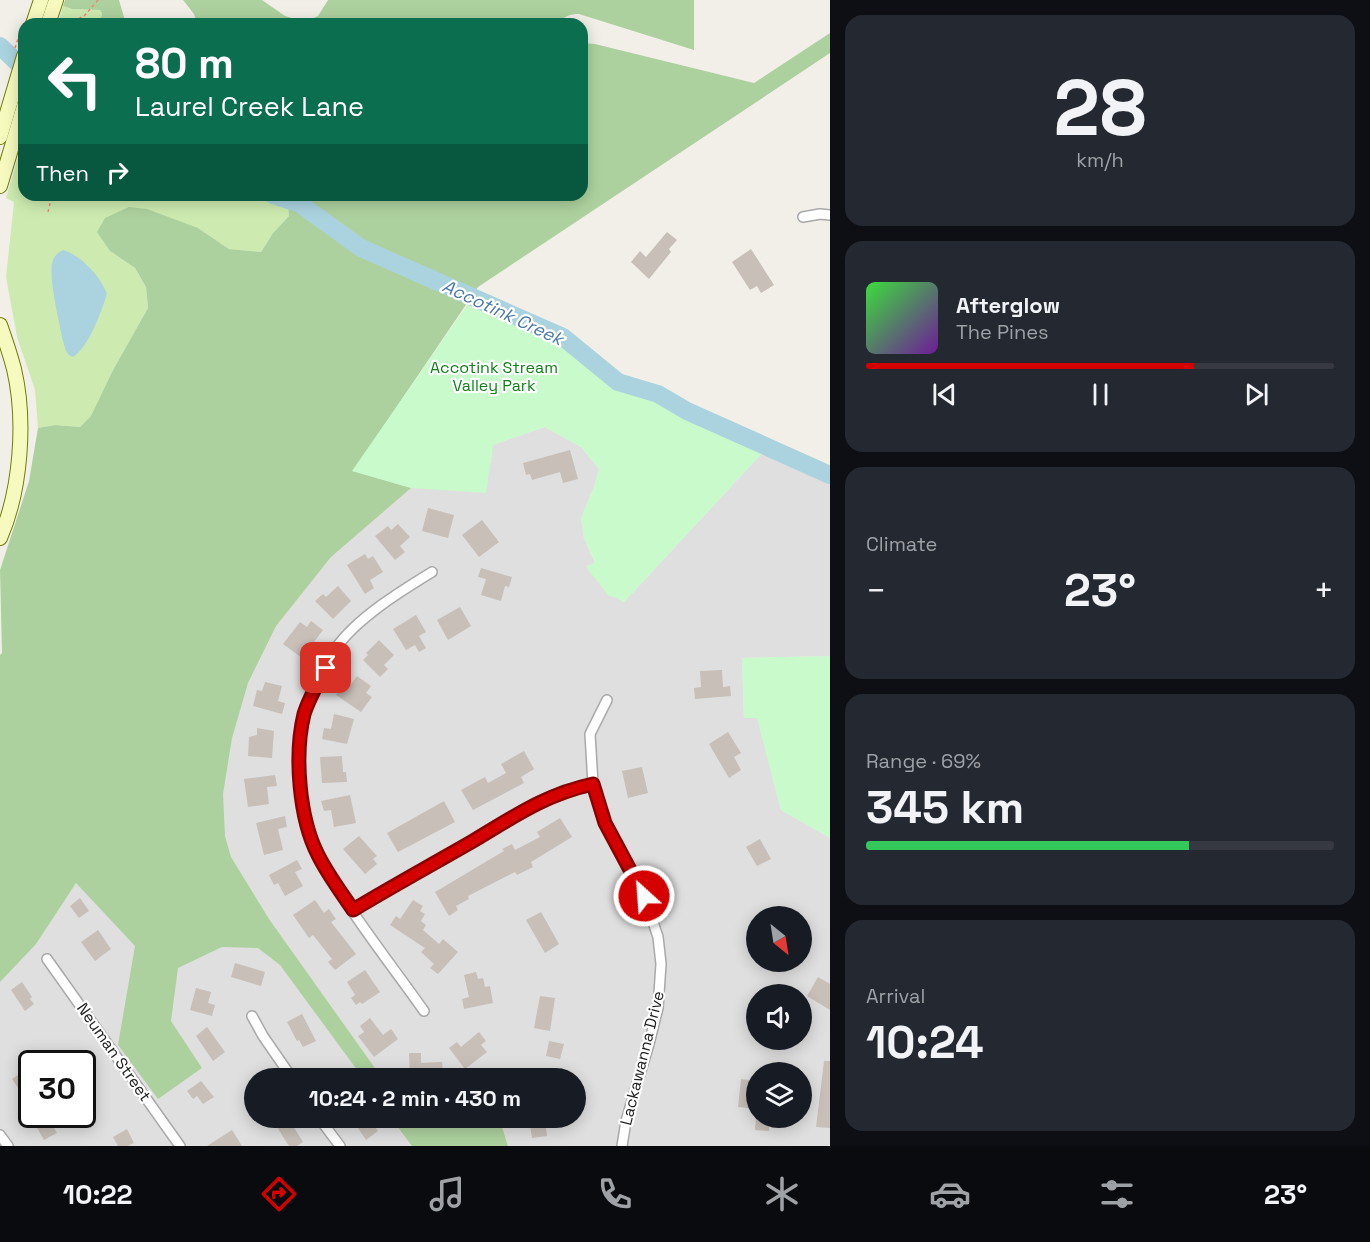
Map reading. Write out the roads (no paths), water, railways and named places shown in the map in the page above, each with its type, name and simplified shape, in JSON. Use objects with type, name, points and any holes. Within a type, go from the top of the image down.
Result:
[{"type":"street","points":[[35,18],[41,0]]},
{"type":"street","points":[[50,18],[56,0]]},
{"type":"street","points":[[0,137],[18,76]]},
{"type":"street","points":[[0,186],[18,126]]},
{"type":"street","points":[[803,217],[830,215]]},
{"type":"street","points":[[0,324],[14,371],[21,431],[15,489],[0,538]]},
{"type":"street","points":[[424,1011],[353,910],[318,855],[303,803],[299,768],[304,714],[337,647],[389,599],[432,572]]},
{"type":"street","name":"Lackawanna Drive","points":[[607,700],[590,734],[593,784],[605,823],[644,896],[654,922],[660,951],[661,979],[658,1008],[626,1121],[622,1146]]},
{"type":"street","points":[[353,910],[544,800],[565,790],[593,784]]},
{"type":"street","name":"Neuman Street","points":[[47,959],[180,1146]]},
{"type":"street","points":[[252,1016],[262,1036],[285,1068]]},
{"type":"street","points":[[326,1128],[340,1146]]},
{"type":"street","points":[[0,1135],[8,1146]]},
{"type":"water","points":[[63,250],[77,257],[90,268],[107,294],[89,337],[73,357],[65,349],[52,276],[53,260]]},
{"type":"waterway","name":"Accotink Creek","points":[[0,46],[18,63]]},
{"type":"waterway","name":"Accotink Creek","points":[[291,201],[300,204],[361,248],[563,337],[618,382],[658,394],[687,411],[830,475]]},
{"type":"park label","name":"Accotink Stream Valley Park","points":[[494,376]]}]
